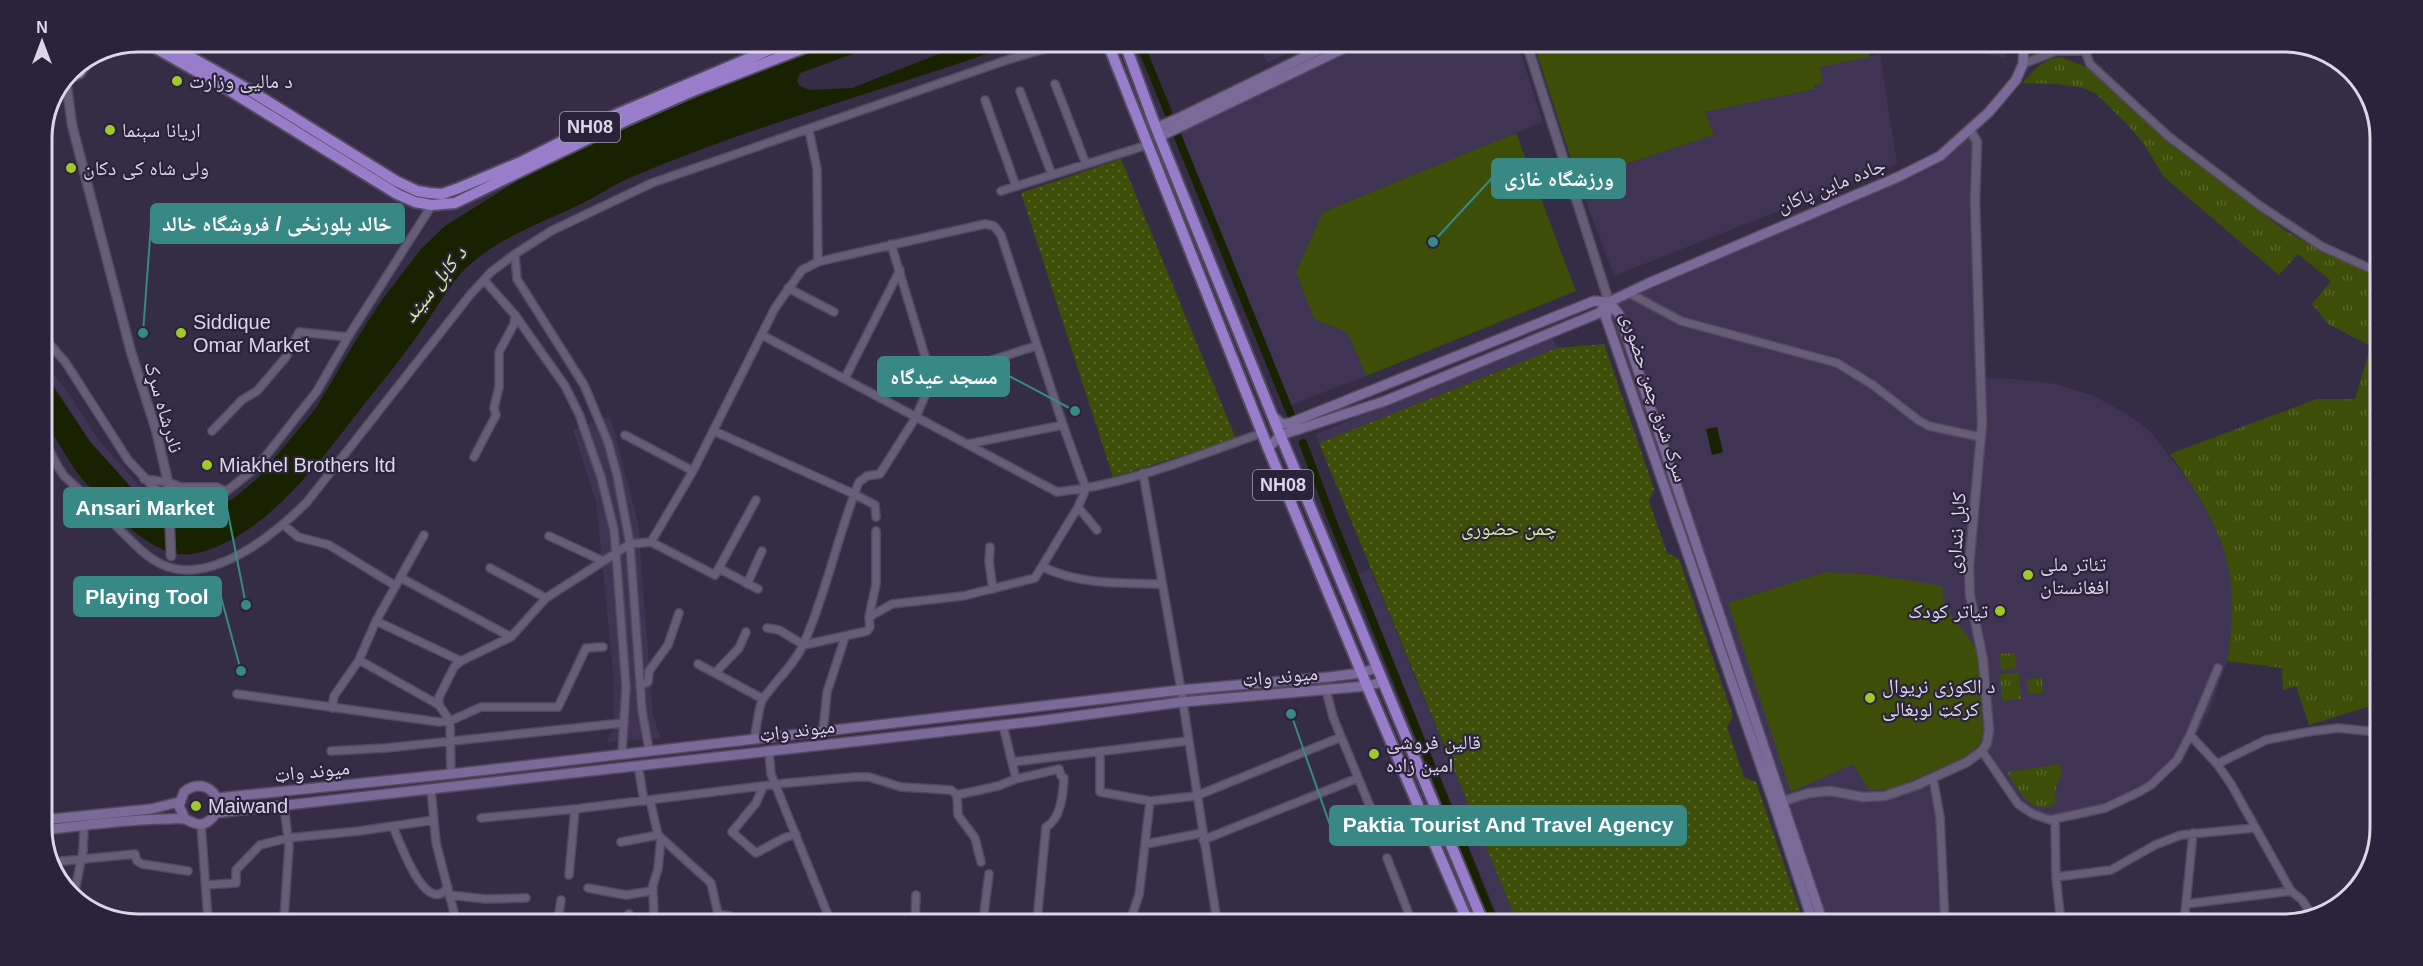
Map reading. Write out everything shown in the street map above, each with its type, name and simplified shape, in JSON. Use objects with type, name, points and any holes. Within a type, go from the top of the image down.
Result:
[{"type":"highway","name":"NH08","points":[[162,52],[244,99],[397,194],[414,202],[432,205],[455,203],[625,121],[695,90],[793,52]]},
{"type":"highway","name":"NH08","points":[[182,52],[246,88],[396,182],[417,191],[442,194],[523,161],[617,114],[764,52]]},
{"type":"highway","name":"NH08","points":[[1111,52],[1268,448],[1366,686],[1465,914]]},
{"type":"highway","name":"NH08","points":[[1128,52],[1272,415],[1480,914]]},
{"type":"highway","points":[[1238,374],[1250,361]]},
{"type":"main road","points":[[1158,132],[1191,113],[1315,52]]},
{"type":"main road","points":[[1158,132],[1335,52]]},
{"type":"main road","points":[[2023,52],[2023,64]]},
{"type":"main road","name":"جاده ماین پاکان","points":[[1609,302],[1770,230],[1898,177],[1940,156],[1989,112],[2016,80],[2023,64]]},
{"type":"main road","points":[[1272,415],[1282,424],[1290,423],[1594,301],[1609,302]]},
{"type":"main road","points":[[1268,448],[1281,435],[1385,401],[1599,313],[1609,302]]},
{"type":"main road","name":"سرک شرق چمن حضوری","points":[[1609,302],[1606,318],[1820,914]]},
{"type":"main road","name":"میوند واټ","points":[[216,798],[244,797],[451,774],[1180,690],[1361,673],[1376,668]]},
{"type":"main road","name":"میوند واټ","points":[[216,813],[1182,702],[1366,686],[1382,682]]},
{"type":"main road","points":[[53,829],[152,819],[185,819],[201,824],[213,819],[216,813],[216,798],[209,789],[196,786],[183,792],[179,810],[185,819]]},
{"type":"main road","points":[[53,819],[151,809],[179,802]]},
{"type":"main road","name":"سرک شرق چمن حضوری","points":[[1779,802],[1810,914]]},
{"type":"street","points":[[52,456],[64,476],[146,555],[164,566],[193,570],[211,565],[259,544],[284,525],[322,484],[437,335],[484,280],[515,254],[552,231],[652,183],[1034,52]]},
{"type":"street","points":[[1529,52],[1609,302]]},
{"type":"street","points":[[2023,64],[2053,52]]},
{"type":"street","points":[[2085,52],[2090,64],[2168,136],[2259,205],[2321,246],[2370,268]]},
{"type":"street","points":[[1055,84],[1086,164]]},
{"type":"street","name":"نادرشاه سړک","points":[[68,90],[72,125],[131,352],[156,430],[168,482],[171,556]]},
{"type":"street","points":[[1020,91],[1052,175]]},
{"type":"street","points":[[985,100],[1016,186]]},
{"type":"street","points":[[809,130],[817,169],[818,262]]},
{"type":"street","name":"کابل ننداری","points":[[1970,130],[1977,142],[1975,201],[1981,378],[1980,437],[1969,567],[1970,595],[1983,660],[1989,730],[1987,743],[1982,751]]},
{"type":"street","points":[[1001,191],[1147,145]]},
{"type":"street","points":[[52,347],[66,363],[117,443],[144,479],[168,500],[181,504],[219,497],[257,468],[317,391],[348,337],[432,205]]},
{"type":"street","points":[[651,542],[693,471],[775,308],[802,270],[818,262],[891,244],[985,224],[994,226],[1001,235],[1036,346],[1086,489],[1078,507],[1035,578],[963,596],[892,604],[869,617]]},
{"type":"street","points":[[754,739],[763,699],[804,645],[854,494],[862,478],[880,474],[915,417],[932,379],[891,244]]},
{"type":"street","points":[[515,254],[517,279],[584,385],[608,442],[622,498],[630,544],[639,685],[649,750]]},
{"type":"street","points":[[845,378],[900,270]]},
{"type":"street","points":[[484,280],[515,315],[566,386],[579,414],[601,477],[614,530],[616,553],[626,687],[622,753]]},
{"type":"street","points":[[788,288],[834,312]]},
{"type":"street","points":[[1629,293],[1681,321],[1837,363],[1929,426],[1980,437]]},
{"type":"street","points":[[474,457],[496,415],[494,408],[498,387],[499,352],[514,324],[515,315]]},
{"type":"street","points":[[212,431],[242,400],[256,391],[286,357],[298,332],[348,337]]},
{"type":"street","points":[[762,335],[1057,492],[1086,489],[1143,473],[1262,433]]},
{"type":"street","points":[[932,379],[1036,346]]},
{"type":"street","points":[[968,444],[1063,425]]},
{"type":"street","points":[[714,431],[875,505],[876,517]]},
{"type":"street","points":[[625,435],[693,471]]},
{"type":"street","points":[[1143,473],[1215,914]]},
{"type":"street","points":[[144,479],[168,482],[182,487],[217,487],[225,491]]},
{"type":"street","points":[[439,705],[439,697],[454,667],[461,661],[511,637],[546,598],[630,544],[651,542],[715,575],[756,500]]},
{"type":"street","points":[[1078,507],[1097,530]]},
{"type":"street","points":[[284,525],[298,537],[332,546],[396,586]]},
{"type":"street","points":[[767,628],[778,630],[804,645],[867,631],[870,627],[869,617],[876,584],[876,531]]},
{"type":"street","points":[[332,708],[334,696],[359,660],[376,621],[424,535]]},
{"type":"street","points":[[549,536],[603,561]]},
{"type":"street","points":[[990,547],[989,562],[993,589]]},
{"type":"street","points":[[747,584],[762,551]]},
{"type":"street","points":[[1043,567],[1060,575],[1103,582],[1162,585]]},
{"type":"street","points":[[489,568],[546,598]]},
{"type":"street","points":[[720,569],[758,589]]},
{"type":"street","points":[[401,578],[511,637]]},
{"type":"street","points":[[639,685],[648,682],[649,671],[668,645],[679,614]]},
{"type":"street","points":[[376,621],[461,661]]},
{"type":"street","points":[[715,673],[739,648],[746,632]]},
{"type":"street","points":[[823,731],[826,692],[845,637]]},
{"type":"street","points":[[237,694],[439,722],[450,721],[481,707],[558,707],[586,648],[603,647]]},
{"type":"street","points":[[359,660],[439,705],[450,721],[451,774]]},
{"type":"street","points":[[698,664],[763,699]]},
{"type":"street","points":[[1779,802],[1809,793],[1830,791],[1863,797],[1885,796],[1933,778],[1967,762],[1982,751],[2018,804],[2033,814],[2055,820],[2105,808],[2139,792],[2177,760],[2218,668]]},
{"type":"street","points":[[1326,690],[1330,709],[1383,838]]},
{"type":"street","points":[[331,751],[623,723]]},
{"type":"street","points":[[1003,724],[1016,779]]},
{"type":"street","points":[[2217,764],[2266,740],[2338,728],[2370,731]]},
{"type":"street","points":[[2190,735],[2217,764],[2231,784],[2291,891],[2302,900],[2309,910]]},
{"type":"street","points":[[1100,752],[1100,792],[1150,801],[1196,796],[1341,737]]},
{"type":"street","points":[[1013,762],[1187,741]]},
{"type":"street","points":[[769,751],[771,774],[827,914]]},
{"type":"street","points":[[638,765],[647,801],[660,836],[711,883],[717,914]]},
{"type":"street","points":[[957,795],[1059,770],[1064,778],[1063,794],[1053,823],[1046,827],[1038,914]]},
{"type":"street","points":[[481,818],[776,785],[869,777],[901,787],[951,790],[957,795],[958,815],[975,838],[981,862]]},
{"type":"street","points":[[1146,844],[1202,837],[1358,778]]},
{"type":"street","points":[[1933,778],[1940,817],[1945,914]]},
{"type":"street","points":[[763,788],[756,803],[732,832],[756,853],[784,837],[796,834]]},
{"type":"street","points":[[431,789],[436,843],[455,914]]},
{"type":"street","points":[[1132,914],[1139,895],[1150,801]]},
{"type":"street","points":[[284,806],[288,837],[284,914]]},
{"type":"street","points":[[569,874],[575,809]]},
{"type":"street","points":[[206,885],[236,883],[236,870],[261,845],[288,837],[393,827],[434,820]]},
{"type":"street","points":[[2055,820],[2056,878],[2060,914]]},
{"type":"street","points":[[201,824],[208,914]]},
{"type":"street","points":[[76,886],[82,859],[84,826]]},
{"type":"street","points":[[393,827],[416,878],[427,892],[436,895],[449,891],[484,899],[526,898]]},
{"type":"street","points":[[2056,878],[2111,870],[2155,845],[2193,833],[2254,828]]},
{"type":"street","points":[[2185,914],[2193,833]]},
{"type":"street","points":[[621,842],[660,836]]},
{"type":"street","points":[[654,914],[653,889],[660,836]]},
{"type":"street","points":[[60,861],[135,854],[137,861],[142,864],[188,871]]},
{"type":"street","points":[[1388,858],[1409,914]]},
{"type":"street","points":[[984,914],[989,874]]},
{"type":"street","points":[[588,888],[626,895],[649,892],[653,889]]},
{"type":"street","points":[[2186,904],[2291,891]]},
{"type":"street","points":[[915,895],[915,914]]},
{"type":"street","points":[[559,914],[561,900]]},
{"type":"shaded area","points":[[1262,52],[1291,52],[1267,63]]},
{"type":"shaded area","points":[[1351,52],[1520,52],[1543,122],[1323,212],[1314,319],[1348,333],[1366,376],[1291,405],[1179,132]]},
{"type":"shaded area","points":[[1975,52],[2005,52],[2005,58]]},
{"type":"shaded area","points":[[1880,54],[1897,164],[1614,276],[1578,180],[1713,135],[1705,112],[1815,89],[1820,67]]},
{"type":"shaded area","points":[[1970,130],[1974,134],[1981,378],[2056,384],[2092,395],[2129,415],[2151,432],[2198,493],[2216,527],[2227,560],[2233,592],[2233,620],[2227,661],[2209,712],[2177,760],[2151,785],[2105,808],[2050,820],[2018,804],[1983,751],[1933,778],[1944,914],[1810,914],[1606,318],[1609,302],[1940,156]]},
{"type":"shaded area","points":[[1553,338],[1557,348],[1319,443],[1316,434]]},
{"type":"shaded area","points":[[52,372],[97,438],[160,509],[155,514],[86,436],[52,384]]},
{"type":"shaded area","points":[[610,416],[638,522],[653,716],[661,738],[606,742],[614,729],[613,673],[596,502],[573,430]]},
{"type":"shaded area","points":[[1370,569],[1514,914],[1497,914],[1358,574]]},
{"type":"green space","points":[[1536,52],[1869,52],[1870,57],[1820,67],[1823,83],[1814,85],[1815,89],[1705,112],[1714,135],[1578,180]]},
{"type":"green space","points":[[2061,57],[2086,67],[2165,140],[2283,229],[2319,250],[2370,273],[2370,345],[2328,324],[2312,304],[2331,281],[2298,254],[2279,275],[2164,177],[2143,143],[2095,93],[2083,88],[2058,84],[2022,83],[2044,63]]},
{"type":"green space","points":[[1516,133],[1576,291],[1366,376],[1348,333],[1314,319],[1296,272],[1323,212]]},
{"type":"green space","points":[[1121,159],[1236,439],[1113,477],[1021,193]]},
{"type":"green space","name":"چمن حضوری","points":[[1604,344],[1654,489],[1649,501],[1667,553],[1679,559],[1733,717],[1727,727],[1744,777],[1756,782],[1801,914],[1514,914],[1319,443],[1557,348]]},
{"type":"green space","points":[[2370,349],[2370,706],[2309,725],[2296,686],[2283,690],[2282,668],[2227,661],[2232,601],[2230,575],[2224,551],[2203,504],[2170,454],[2317,399],[2355,399]]},
{"type":"green space","name":"د الکوزی نړیوال کرکټ لوبغالی","points":[[1826,572],[1875,575],[1942,586],[1945,607],[1977,649],[1983,732],[1980,744],[1963,758],[1885,790],[1869,790],[1853,764],[1791,792],[1728,603]]},
{"type":"green space","points":[[2015,653],[2016,668],[2001,670],[2000,654]]},
{"type":"green space","points":[[2019,673],[2021,699],[2002,701],[2000,674]]},
{"type":"green space","points":[[2042,678],[2043,693],[2028,694],[2027,679]]},
{"type":"green space","points":[[2060,764],[2063,776],[2059,777],[2054,797],[2057,800],[2048,807],[2034,805],[2028,801],[2007,772]]},
{"type":"water","name":"د کابل سيند","points":[[808,52],[858,52],[800,73],[797,81],[800,86],[810,90],[852,88],[944,52],[992,52],[771,125],[675,160],[622,181],[492,248],[458,277],[418,335],[310,472],[269,513],[247,530],[223,544],[198,553],[181,554],[165,550],[149,542],[120,519],[83,480],[52,434],[52,385],[91,443],[155,514],[168,521],[195,521],[234,498],[260,476],[316,408],[382,300],[421,249],[445,226],[536,169],[671,108]]},
{"type":"water","points":[[1717,427],[1723,452],[1712,455],[1706,429]]},
{"type":"waterway","points":[[1143,52],[1168,112]]},
{"type":"waterway","points":[[1176,132],[1291,415]]},
{"type":"waterway","points":[[1303,443],[1491,914]]},
{"type":"place","name":"د مالیی وزارت","points":[[177,81]]},
{"type":"place","name":"اريانا سېنما","points":[[110,130]]},
{"type":"place","name":"ولی شاہ کی دکان","points":[[71,168]]},
{"type":"place","name":"ورزشگاه غازی","points":[[1433,242]]},
{"type":"place","name":"خالد پلورنځی / فروشگاه خالد","points":[[143,333]]},
{"type":"place","name":"Siddique Omar Market","points":[[181,333]]},
{"type":"place","name":"مسجد عیدگاه","points":[[1075,411]]},
{"type":"place","name":"Miakhel Brothers ltd","points":[[207,465]]},
{"type":"place","name":"تئاتر ملی افغانستان","points":[[2028,575]]},
{"type":"place","name":"Ansari Market","points":[[246,605]]},
{"type":"place","name":"تیاتر کودک","points":[[2000,611]]},
{"type":"place","name":"Playing Tool","points":[[241,671]]},
{"type":"place","name":"د الکوزی نړیوال کرکټ لوبغالی","points":[[1870,698]]},
{"type":"place","name":"Paktia Tourist And Travel Agency","points":[[1291,714]]},
{"type":"place","name":"قالین فروشی امین زاده","points":[[1374,754]]},
{"type":"place","name":"Maiwand","points":[[196,806]]}]
